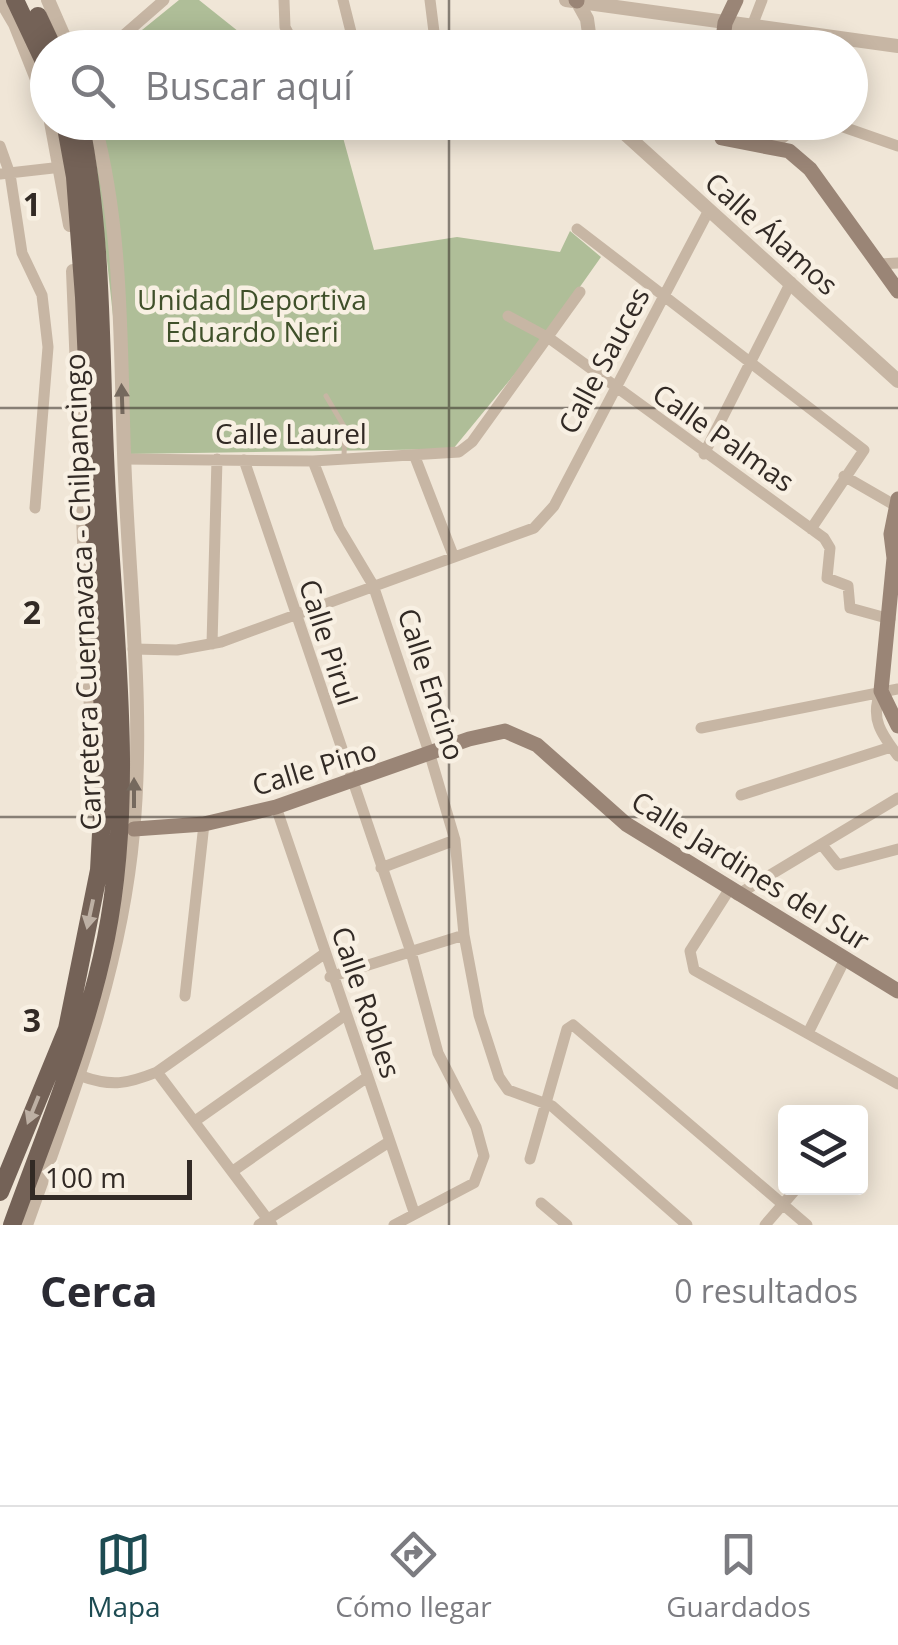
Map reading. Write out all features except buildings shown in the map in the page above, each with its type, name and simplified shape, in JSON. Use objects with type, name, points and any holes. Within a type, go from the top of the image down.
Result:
[{"type":"main road","points":[[16,0],[32,13]]},
{"type":"main road","points":[[724,30],[736,0]]},
{"type":"main road","name":"Carretera Cuernavaca - Chilpancingo","points":[[0,1192],[67,1029],[103,832],[105,759],[84,297],[76,176],[69,140]]},
{"type":"main road","name":"Carretera Cuernavaca - Chilpancingo","points":[[23,1225],[82,1033],[106,938],[118,857],[120,761],[100,295],[91,174],[84,140]]},
{"type":"main road","points":[[733,140],[790,152],[810,169],[898,292]]},
{"type":"main road","points":[[897,503],[881,691],[898,726]]},
{"type":"main road","name":"Calle Pino","points":[[134,829],[204,824],[276,807],[505,731]]},
{"type":"main road","name":"Calle Jardines del Sur","points":[[505,731],[537,746],[626,824],[898,991]]},
{"type":"street","points":[[0,0],[15,24],[30,62]]},
{"type":"street","points":[[48,0],[62,30]]},
{"type":"street","points":[[130,30],[164,0]]},
{"type":"street","points":[[284,0],[287,30]]},
{"type":"street","points":[[343,0],[350,30]]},
{"type":"street","points":[[430,0],[434,30]]},
{"type":"street","points":[[566,0],[781,30]]},
{"type":"street","points":[[576,0],[589,30]]},
{"type":"street","points":[[752,26],[762,0]]},
{"type":"street","points":[[868,42],[898,46]]},
{"type":"street","points":[[868,136],[898,146]]},
{"type":"street","points":[[55,140],[62,167],[76,318],[95,816],[103,832]]},
{"type":"street","points":[[23,1225],[82,1076],[114,959],[134,829],[133,649],[117,260],[97,140]]},
{"type":"street","name":"Calle Álamos","points":[[632,140],[898,382]]},
{"type":"street","points":[[770,147],[780,140]]},
{"type":"street","points":[[0,146],[22,253],[42,295],[48,347],[35,508]]},
{"type":"street","points":[[5,174],[62,167]]},
{"type":"street","name":"Calle Sauces","points":[[453,555],[534,528],[554,506],[709,210]]},
{"type":"street","points":[[576,230],[752,360],[864,450],[811,529]]},
{"type":"street","points":[[879,264],[898,263]]},
{"type":"street","points":[[704,454],[791,282]]},
{"type":"street","points":[[550,338],[580,292]]},
{"type":"street","name":"Calle Palmas","points":[[508,316],[550,338],[616,390],[824,538],[830,548],[827,578],[848,586],[850,608],[890,619]]},
{"type":"street","name":"Calle Laurel","points":[[124,459],[312,462],[458,452],[472,442],[550,338]]},
{"type":"street","points":[[133,649],[177,650],[212,644],[453,555],[415,457]]},
{"type":"street","points":[[212,644],[218,459]]},
{"type":"street","name":"Calle Pirul","points":[[244,460],[350,784],[411,952],[438,1053],[476,1127],[484,1156],[474,1183],[394,1225]]},
{"type":"street","name":"Calle Encino","points":[[312,462],[338,528],[372,586],[430,755],[454,840],[464,936],[479,1016],[499,1077],[508,1090],[548,1105],[687,1225]]},
{"type":"street","points":[[844,476],[897,503]]},
{"type":"street","points":[[701,728],[898,689]]},
{"type":"street","points":[[742,795],[895,752],[878,728],[875,704],[881,691]]},
{"type":"street","points":[[898,798],[822,845],[733,892],[690,951],[694,970],[898,1084]]},
{"type":"street","name":"Calle Robles","points":[[276,807],[330,977],[414,1212]]},
{"type":"street","points":[[185,996],[204,824]]},
{"type":"street","points":[[382,868],[454,840]]},
{"type":"street","points":[[822,845],[838,866],[898,849]]},
{"type":"street","points":[[330,977],[464,936]]},
{"type":"street","points":[[82,1076],[108,1086],[128,1084],[157,1072],[324,954]]},
{"type":"street","points":[[808,1033],[845,959]]},
{"type":"street","points":[[195,1122],[344,1016]]},
{"type":"street","points":[[530,1160],[567,1029],[573,1025],[807,1225]]},
{"type":"street","points":[[157,1072],[267,1224],[390,1142]]},
{"type":"street","points":[[232,1171],[366,1078]]},
{"type":"street","points":[[765,1225],[791,1195]]},
{"type":"street","points":[[541,1203],[567,1225]]},
{"type":"lane","points":[[326,396],[345,428],[344,459]]},
{"type":"green space","points":[[179,0],[199,0],[237,30],[142,30]]},
{"type":"green space","name":"Unidad Deportiva Eduardo Neri","points":[[94,140],[344,140],[374,250],[457,237],[560,252],[570,231],[601,257],[541,342],[453,449],[128,454]]}]
